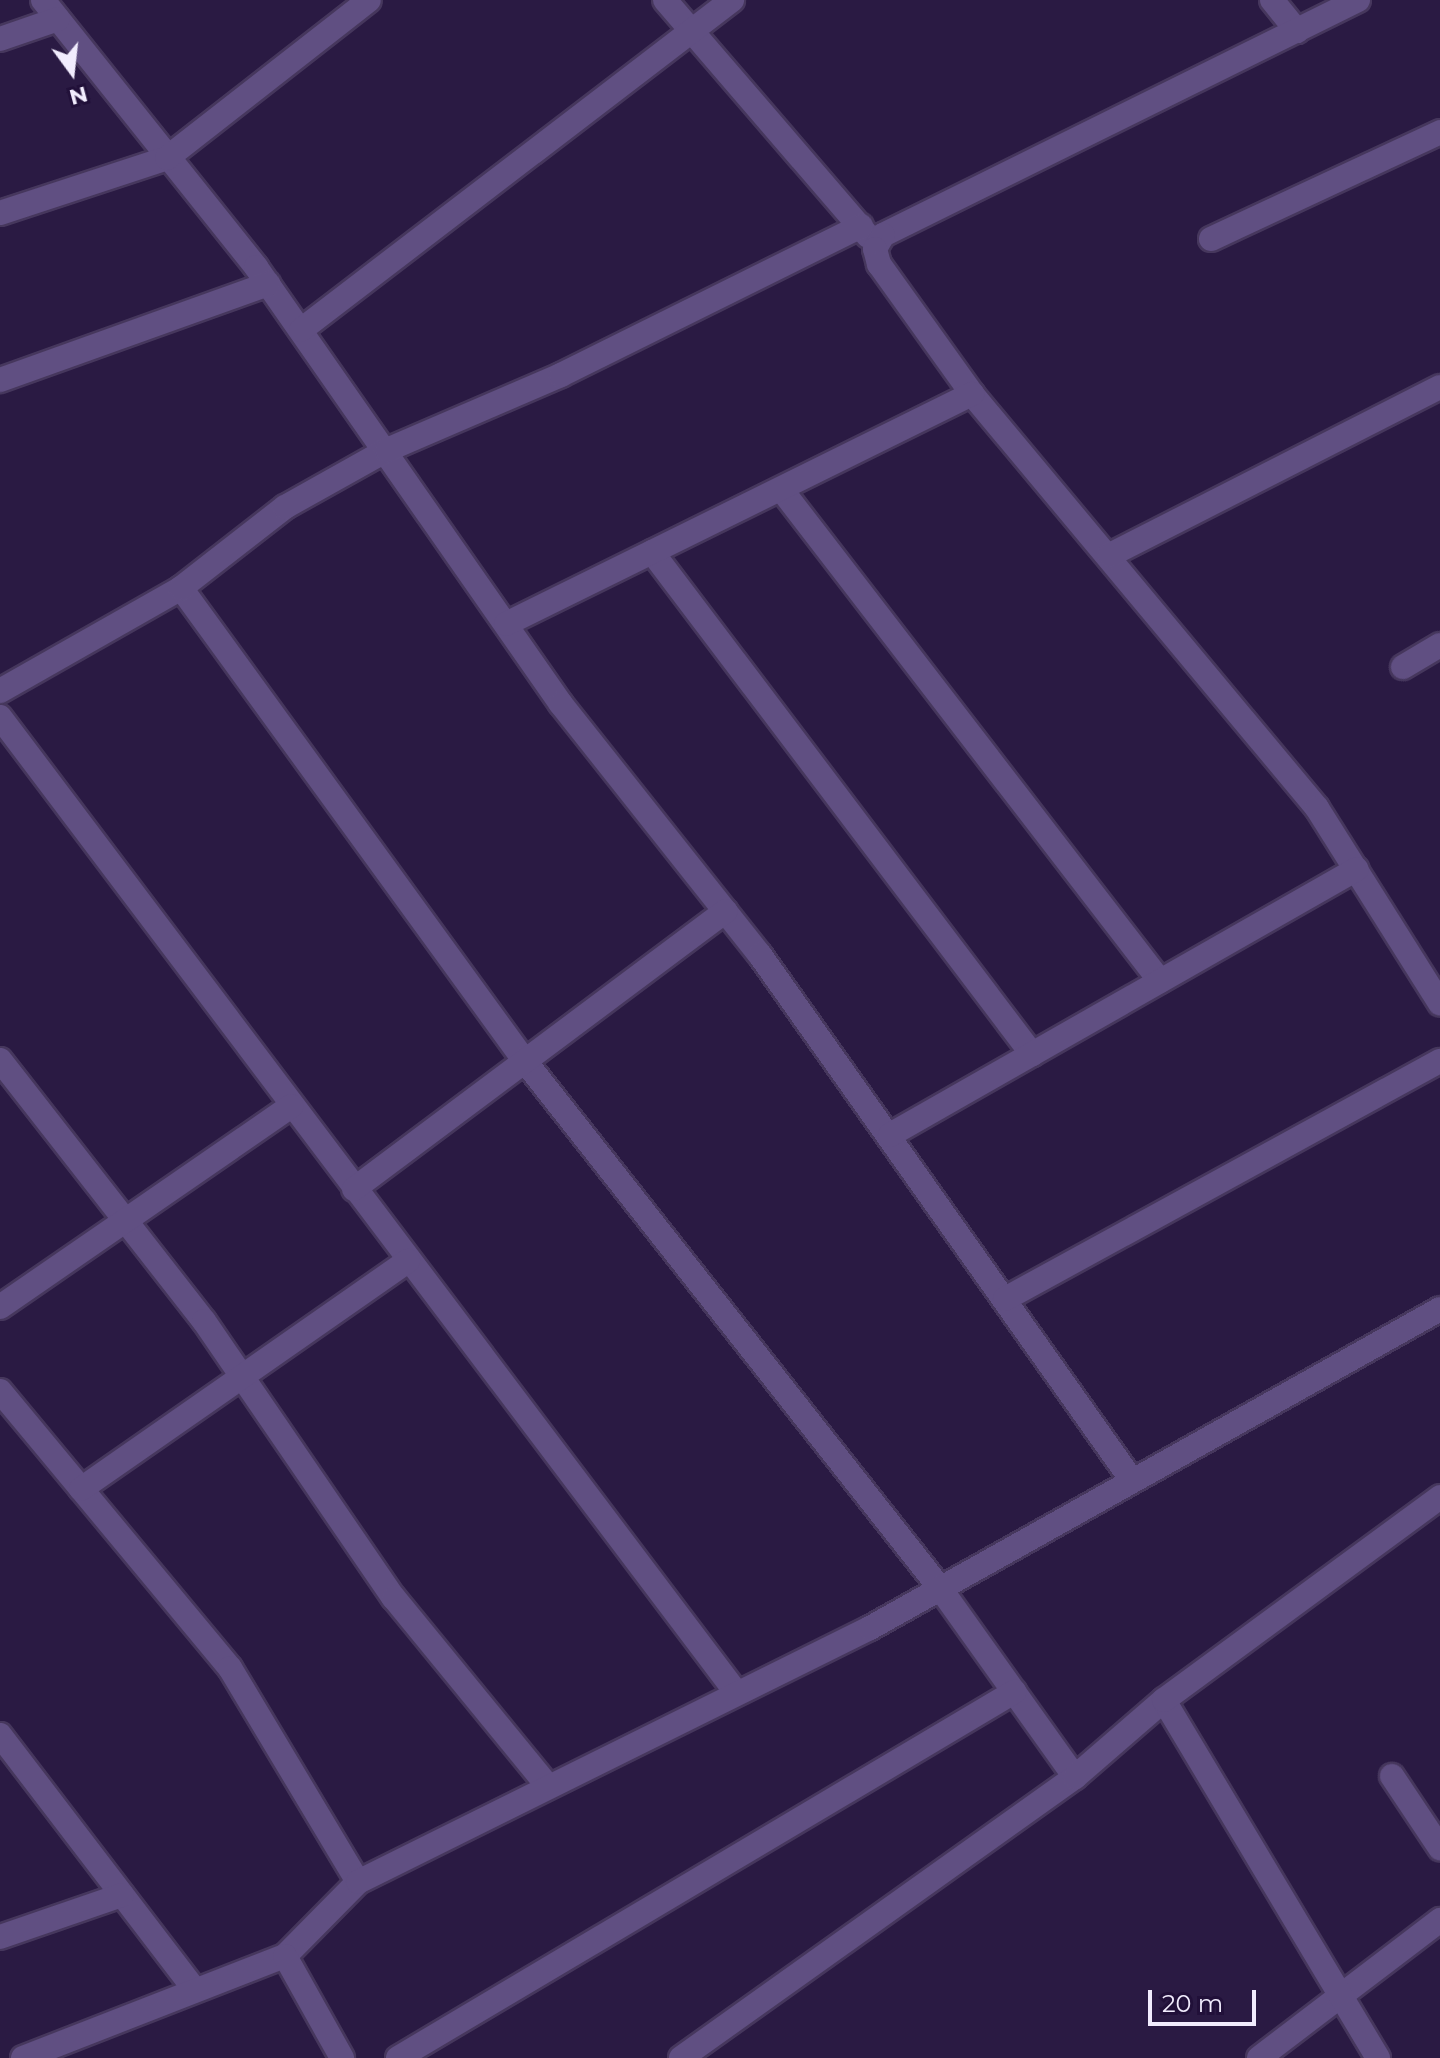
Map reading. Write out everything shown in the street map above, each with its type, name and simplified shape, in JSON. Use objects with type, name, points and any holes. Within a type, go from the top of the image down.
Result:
[{"type":"street","points":[[0,213],[167,158],[369,0]]},
{"type":"street","points":[[665,0],[861,226],[875,249],[879,264],[972,394],[1110,555],[1317,808],[1440,1003]]},
{"type":"street","points":[[301,330],[732,0]]},
{"type":"street","points":[[1272,0],[1297,31]]},
{"type":"street","points":[[875,249],[883,235],[1358,0]]},
{"type":"street","points":[[0,39],[50,9],[268,284],[506,624],[725,911],[890,1135],[1131,1479]]},
{"type":"street","points":[[1211,239],[1440,132]]},
{"type":"street","points":[[0,691],[181,588],[285,507],[387,450],[561,375],[861,226]]},
{"type":"street","points":[[0,380],[268,284]]},
{"type":"street","points":[[1110,555],[1440,387]]},
{"type":"street","points":[[506,624],[972,394]]},
{"type":"street","points":[[781,489],[1160,981]]},
{"type":"street","points":[[652,552],[1032,1054]]},
{"type":"street","points":[[181,588],[524,1060],[940,1588],[1075,1777]]},
{"type":"street","points":[[1403,667],[1440,645]]},
{"type":"street","points":[[0,717],[735,1691]]},
{"type":"street","points":[[890,1135],[1357,869]]},
{"type":"street","points":[[354,1189],[725,911]]},
{"type":"street","points":[[0,1060],[245,1381],[394,1598],[547,1785]]},
{"type":"street","points":[[1005,1299],[1440,1061]]},
{"type":"street","points":[[0,1307],[291,1106]]},
{"type":"street","points":[[81,1489],[245,1381],[408,1261]]},
{"type":"street","points":[[23,2058],[285,1956],[358,1882],[940,1588],[1440,1309]]},
{"type":"street","points":[[0,1391],[8,1417],[81,1489],[230,1668],[358,1882]]},
{"type":"street","points":[[681,2058],[1075,1777],[1164,1700],[1440,1497]]},
{"type":"street","points":[[398,2058],[1014,1692]]},
{"type":"street","points":[[1164,1700],[1338,1999],[1378,2058]]},
{"type":"street","points":[[0,1735],[195,1990]]},
{"type":"street","points":[[1392,1776],[1440,1848]]},
{"type":"street","points":[[0,1937],[122,1895]]},
{"type":"street","points":[[1259,2058],[1440,1920]]},
{"type":"street","points":[[285,1956],[342,2058]]}]
